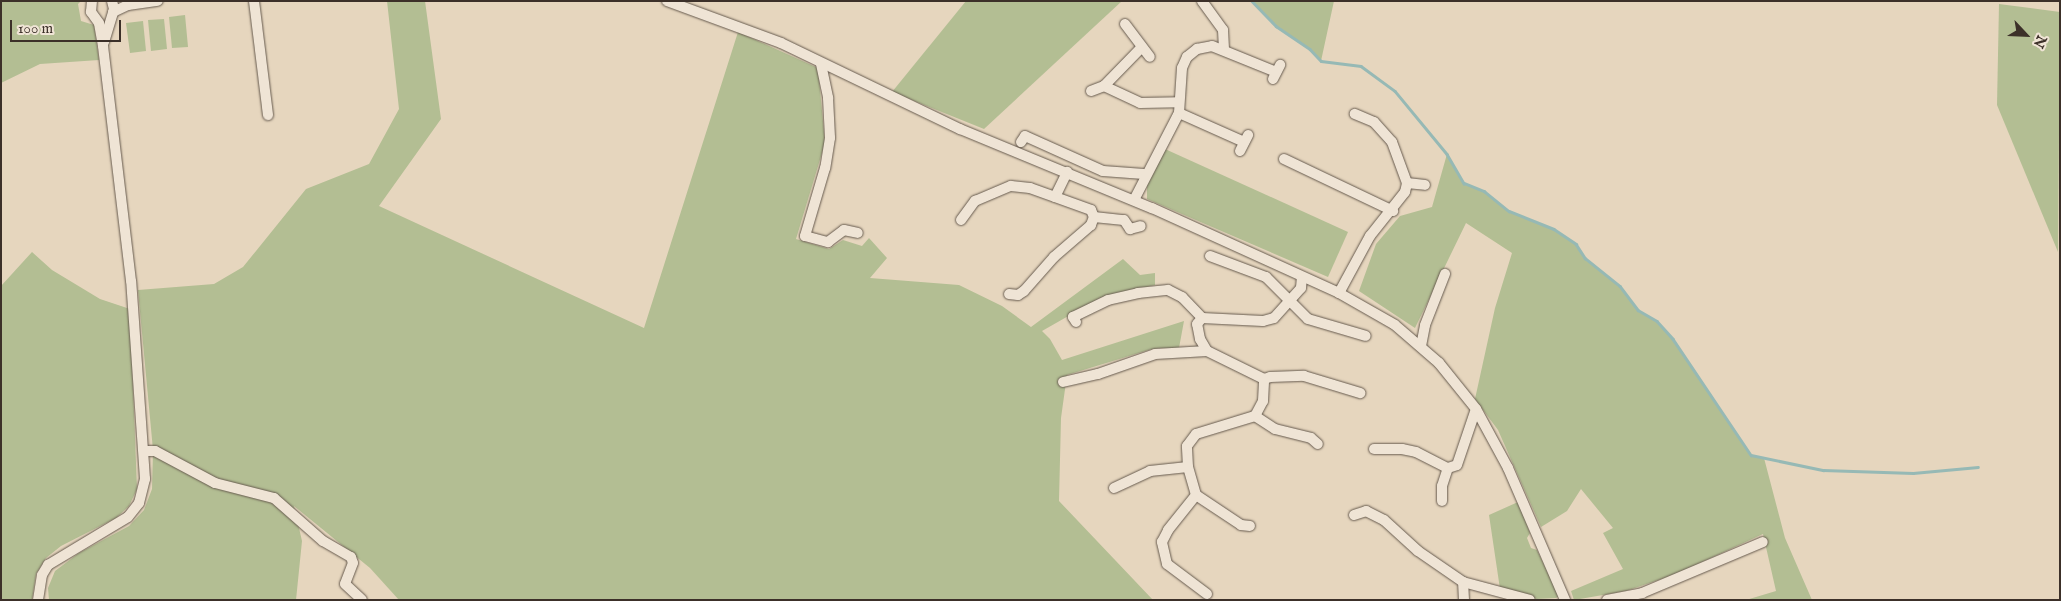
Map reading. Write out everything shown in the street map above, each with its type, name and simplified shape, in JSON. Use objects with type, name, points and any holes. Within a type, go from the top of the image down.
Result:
[{"type":"street","points":[[38,600],[42,575],[48,565],[128,517],[139,503],[145,479],[132,281],[104,46],[96,19],[91,12],[92,1]]},
{"type":"street","points":[[118,1],[128,5]]},
{"type":"street","points":[[96,19],[105,20],[112,9],[158,1]]},
{"type":"street","points":[[254,1],[268,115]]},
{"type":"street","points":[[667,1],[781,43],[821,64],[960,129],[1134,200],[1339,294],[1395,325],[1421,346],[1476,409],[1508,468],[1564,600]]},
{"type":"street","points":[[1202,1],[1223,30],[1224,48]]},
{"type":"street","points":[[104,46],[112,9]]},
{"type":"street","points":[[1125,24],[1150,58]]},
{"type":"street","points":[[1134,200],[1144,174],[1179,113],[1182,68],[1187,57],[1197,49],[1212,46],[1224,48],[1276,72]]},
{"type":"street","points":[[1091,91],[1104,86],[1142,47]]},
{"type":"street","points":[[821,64],[828,98],[830,138],[825,168],[805,236],[828,242],[844,230],[858,233]]},
{"type":"street","points":[[1104,86],[1140,103],[1179,102]]},
{"type":"street","points":[[1179,113],[1244,143]]},
{"type":"street","points":[[1339,294],[1370,236],[1392,211],[1405,192],[1407,183],[1392,142],[1374,122],[1354,114]]},
{"type":"street","points":[[1021,142],[1025,136],[1103,171],[1144,174]]},
{"type":"street","points":[[1284,159],[1392,211]]},
{"type":"street","points":[[1055,197],[1067,172]]},
{"type":"street","points":[[961,220],[975,201],[1014,181],[1091,210],[1094,217],[1091,225],[1045,265],[1024,291],[1018,295],[1009,294]]},
{"type":"street","points":[[1407,183],[1425,185]]},
{"type":"street","points":[[1094,217],[1124,220],[1130,228],[1141,226]]},
{"type":"street","points":[[1210,256],[1266,277],[1308,319],[1366,336]]},
{"type":"street","points":[[1421,346],[1440,300],[1444,274]]},
{"type":"street","points":[[1076,322],[1073,317],[1108,300],[1168,290],[1182,297],[1202,318],[1264,321],[1282,312],[1289,300],[1301,288],[1302,277]]},
{"type":"street","points":[[1202,318],[1197,324],[1200,339],[1207,352]]},
{"type":"street","points":[[1063,382],[1098,374],[1154,354],[1207,352],[1264,379],[1304,376],[1360,393]]},
{"type":"street","points":[[1250,526],[1241,525],[1196,495],[1188,466],[1188,446],[1196,434],[1255,416],[1263,401],[1264,379]]},
{"type":"street","points":[[1442,501],[1442,486],[1448,468],[1457,464],[1476,409]]},
{"type":"street","points":[[1255,416],[1275,429],[1311,438],[1318,444]]},
{"type":"street","points":[[1374,449],[1416,452],[1448,468]]},
{"type":"street","points":[[144,451],[155,451],[215,483],[274,498],[323,541],[351,557],[353,564],[345,584],[362,600]]},
{"type":"street","points":[[1114,488],[1150,471],[1188,466]]},
{"type":"street","points":[[1196,495],[1168,530],[1162,542],[1163,555],[1176,572],[1207,594]]},
{"type":"street","points":[[1354,515],[1366,511],[1384,520],[1418,551],[1463,582],[1530,600]]},
{"type":"street","points":[[1607,600],[1642,593],[1763,542]]},
{"type":"street","points":[[1463,582],[1464,600]]},
{"type":"green space","points":[[1,1],[81,1],[78,4],[81,21],[94,25],[99,60],[40,64],[1,83]]},
{"type":"green space","points":[[387,1],[425,1],[441,119],[379,206],[644,328],[738,32],[818,68],[825,143],[796,239],[829,249],[843,240],[862,246],[869,238],[887,258],[870,278],[959,285],[1002,306],[1031,327],[1123,259],[1140,275],[1155,273],[1155,285],[1100,298],[1042,331],[1050,339],[1062,360],[1184,321],[1179,348],[1152,349],[1067,375],[1061,418],[1059,501],[1153,600],[399,600],[370,568],[294,506],[302,541],[296,600],[49,600],[48,588],[55,571],[79,553],[129,526],[144,510],[152,489],[153,450],[138,290],[214,284],[243,267],[306,189],[369,164],[399,109]]},
{"type":"green space","points":[[966,1],[1122,1],[984,129],[892,92]]},
{"type":"green space","points":[[1252,1],[1334,1],[1321,61],[1310,49],[1276,26]]},
{"type":"green space","points":[[1999,4],[2060,12],[2058,252],[1997,105]]},
{"type":"green space","points":[[185,15],[188,47],[172,48],[169,17]]},
{"type":"green space","points":[[164,19],[167,49],[151,51],[148,20]]},
{"type":"green space","points":[[143,21],[146,51],[130,53],[126,23]]},
{"type":"green space","points":[[1165,149],[1348,232],[1328,277],[1147,199],[1147,179]]},
{"type":"green space","points":[[1447,154],[1464,183],[1484,191],[1509,211],[1554,229],[1576,244],[1585,258],[1620,286],[1638,310],[1657,321],[1673,339],[1751,455],[1764,458],[1785,538],[1812,600],[1746,600],[1776,591],[1763,534],[1676,574],[1626,591],[1574,600],[1571,591],[1623,569],[1603,533],[1613,528],[1581,489],[1567,511],[1541,527],[1498,430],[1475,399],[1495,308],[1512,253],[1466,223],[1415,328],[1359,291],[1376,244],[1400,216],[1432,207]]},
{"type":"green space","points":[[32,252],[52,270],[100,299],[130,309],[137,489],[129,506],[116,518],[61,546],[46,558],[36,574],[32,600],[1,600],[1,286]]},
{"type":"green space","points":[[1518,502],[1530,533],[1527,538],[1531,548],[1537,550],[1559,596],[1556,598],[1537,599],[1500,589],[1489,515]]},
{"type":"waterway","points":[[1252,1],[1276,26],[1310,49],[1321,61],[1361,66],[1395,91],[1447,154],[1464,183],[1484,191],[1509,211],[1554,229],[1576,244],[1585,258],[1620,286],[1638,310],[1657,321],[1673,339],[1751,455],[1823,470],[1913,473],[1978,467]]}]
